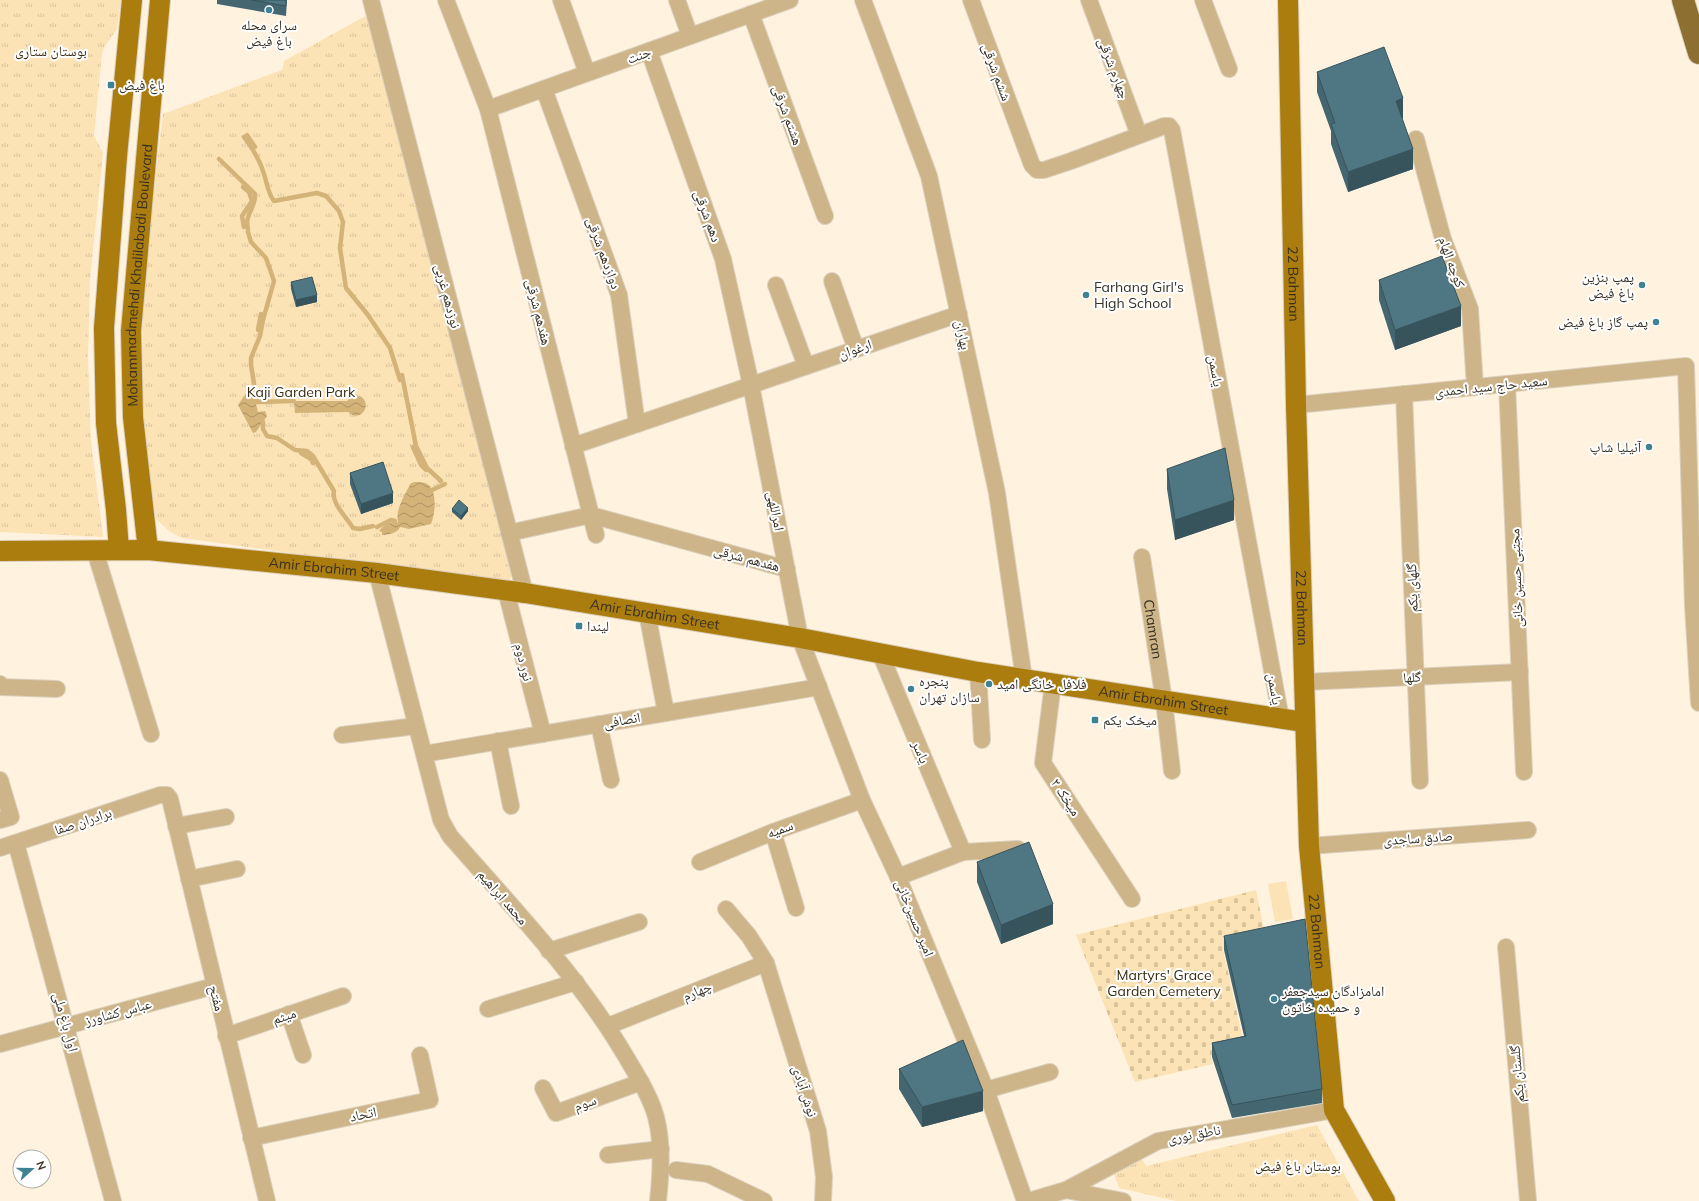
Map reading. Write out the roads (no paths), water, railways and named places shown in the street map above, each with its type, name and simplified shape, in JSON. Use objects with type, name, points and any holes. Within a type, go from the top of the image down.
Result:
[{"type":"highway","points":[[1683,0],[1699,53]]},
{"type":"highway","points":[[1690,0],[1699,43]]},
{"type":"main road","name":"Mohammadmehdi Khalilabadi Boulevard","points":[[118,550],[116,510],[106,423],[104,328],[117,156],[132,0]]},
{"type":"main road","name":"Mohammadmehdi Khalilabadi Boulevard","points":[[148,550],[133,417],[131,331],[160,0]]},
{"type":"main road","name":"22 Bahman","points":[[1288,0],[1296,405],[1304,722],[1309,846],[1334,1110],[1385,1201]]},
{"type":"main road","points":[[116,510],[123,516],[131,519],[138,517],[144,510]]},
{"type":"main road","name":"Amir Ebrahim Street","points":[[0,551],[148,550],[377,573],[515,592],[647,613],[880,652],[978,672],[1304,722]]},
{"type":"street","name":"نوزدهم غربی","points":[[371,0],[509,533],[515,592]]},
{"type":"street","name":"هفدهم شرقی","points":[[446,0],[488,109],[596,535]]},
{"type":"street","points":[[561,0],[587,73]]},
{"type":"street","points":[[677,0],[690,36]]},
{"type":"street","name":"جنت","points":[[488,109],[789,0]]},
{"type":"street","name":"بهاران","points":[[863,0],[928,176],[997,493],[1024,679]]},
{"type":"street","name":"ششم شرقی","points":[[971,0],[1032,165],[1037,170],[1044,170],[1071,161]]},
{"type":"street","name":"چهارم شرقی","points":[[1088,0],[1139,135]]},
{"type":"street","points":[[1203,0],[1228,69]]},
{"type":"street","name":"هشتم شرقی","points":[[751,14],[825,216]]},
{"type":"street","name":"دهم شرقی","points":[[649,51],[723,259],[751,385]]},
{"type":"street","name":"دوازدهم شرقی","points":[[544,89],[619,295],[637,424]]},
{"type":"street","name":"یاسمن","points":[[1071,161],[1164,126],[1169,126],[1172,130],[1281,719]]},
{"type":"street","name":"کوچه الهام","points":[[1416,139],[1443,239],[1470,309],[1476,388]]},
{"type":"street","points":[[832,281],[856,349]]},
{"type":"street","points":[[776,285],[806,366]]},
{"type":"street","name":"ارغوان","points":[[573,446],[959,314]]},
{"type":"street","name":"سعید حاج سید احمدی","points":[[1296,405],[1686,366],[1693,606],[1699,703]]},
{"type":"street","name":"مجتبی حسین خانی","points":[[1507,384],[1524,772]]},
{"type":"street","name":"امراللهی","points":[[751,385],[800,638]]},
{"type":"street","name":"گلهای یکم","points":[[1404,394],[1420,781]]},
{"type":"street","name":"هفدهم شرقی","points":[[509,533],[591,515],[787,569]]},
{"type":"street","points":[[95,550],[151,734]]},
{"type":"street","name":"Chamran","points":[[1142,557],[1164,701],[1172,771]]},
{"type":"street","name":"محمد ابراهیم","points":[[377,573],[441,820],[450,836],[576,982],[608,1026],[641,1082],[656,1117],[661,1149],[658,1201]]},
{"type":"street","name":"نور دوم","points":[[515,592],[543,734]]},
{"type":"street","points":[[647,613],[666,713]]},
{"type":"street","name":"امیر حسین‌خانی","points":[[800,638],[862,800],[898,877],[986,1090],[1025,1201]]},
{"type":"street","name":"یاسر","points":[[880,652],[963,852]]},
{"type":"street","points":[[978,672],[982,740]]},
{"type":"street","name":"گلها","points":[[1304,682],[1520,672]]},
{"type":"street","name":"میخک ۲","points":[[1053,683],[1043,763],[1132,899]]},
{"type":"street","points":[[0,684],[0,687],[57,689]]},
{"type":"street","name":"انصافی","points":[[424,754],[820,687]]},
{"type":"street","points":[[599,724],[611,780]]},
{"type":"street","points":[[342,736],[416,726]]},
{"type":"street","points":[[498,741],[511,806]]},
{"type":"street","points":[[0,780],[11,817],[0,820]]},
{"type":"street","name":"برادران صفا","points":[[0,848],[160,795],[167,795]]},
{"type":"street","name":"مفتح","points":[[167,795],[170,800],[267,1201]]},
{"type":"street","name":"سمیه","points":[[700,862],[773,832],[862,800]]},
{"type":"street","points":[[176,826],[226,817]]},
{"type":"street","name":"صادق ساجدی","points":[[1309,846],[1528,830]]},
{"type":"street","points":[[773,832],[796,908]]},
{"type":"street","name":"اول باغ ملی","points":[[16,843],[67,1026],[113,1201]]},
{"type":"street","points":[[898,877],[963,852],[1018,849]]},
{"type":"street","points":[[189,879],[237,869]]},
{"type":"street","points":[[726,910],[749,936],[766,963]]},
{"type":"street","points":[[549,951],[639,922]]},
{"type":"street","name":"گلستان یکم","points":[[1506,947],[1528,1201]]},
{"type":"street","name":"نوش آبادی","points":[[766,963],[818,1131],[824,1177],[823,1201]]},
{"type":"street","name":"چهارم","points":[[608,1026],[766,963]]},
{"type":"street","points":[[488,1009],[576,982]]},
{"type":"street","name":"عباس کشاورز","points":[[0,1044],[214,986]]},
{"type":"street","name":"میثم","points":[[226,1036],[343,996]]},
{"type":"street","points":[[289,1014],[303,1055]]},
{"type":"street","name":"اتحاد","points":[[251,1138],[430,1100],[420,1055]]},
{"type":"street","points":[[986,1090],[1050,1072]]},
{"type":"street","name":"سوم","points":[[543,1088],[556,1113],[641,1082]]},
{"type":"street","name":"ناطق نوری","points":[[1029,1201],[1066,1190],[1158,1140],[1334,1110]]},
{"type":"street","points":[[608,1155],[661,1149]]},
{"type":"street","points":[[676,1170],[708,1174],[764,1201]]},
{"type":"street","points":[[1066,1190],[1123,1201]]},
{"type":"water","points":[[252,387],[258,412],[265,411],[267,416],[256,432],[253,433],[238,405]]},
{"type":"water","points":[[357,395],[362,398],[366,406],[362,414],[358,416],[348,412],[295,413],[294,401],[347,401],[351,397]]},
{"type":"water","points":[[411,483],[426,483],[433,492],[435,503],[434,515],[431,524],[409,529],[400,527],[395,532],[382,535],[382,532],[379,531],[383,527],[390,523],[398,522],[397,517],[401,502]]},
{"type":"waterway","points":[[247,135],[255,147]]},
{"type":"waterway","points":[[244,137],[258,159],[269,192],[274,201],[317,193],[326,196],[339,211],[343,222],[340,248],[346,288],[368,315],[390,348],[400,380]]},
{"type":"waterway","points":[[219,159],[255,194],[254,203],[248,219],[248,229]]},
{"type":"waterway","points":[[243,187],[249,192],[252,201],[242,216],[244,227]]},
{"type":"waterway","points":[[248,232],[251,242],[266,258],[274,281],[260,336],[251,358],[257,402],[294,401]]},
{"type":"waterway","points":[[258,330],[261,314]]},
{"type":"waterway","points":[[402,375],[416,446],[427,468],[440,481]]},
{"type":"waterway","points":[[263,422],[263,429],[267,436],[277,438],[295,450],[307,451],[313,456],[334,491],[337,505],[353,528],[360,529],[373,526]]},
{"type":"waterway","points":[[413,447],[421,465],[426,470]]},
{"type":"waterway","points":[[301,453],[311,459],[313,463]]},
{"type":"waterway","points":[[432,490],[445,484]]},
{"type":"waterway","points":[[377,527],[391,520],[395,521]]},
{"type":"place","name":"سرای محله باغ فیض","points":[[269,10]]},
{"type":"place","name":"باغ فیض","points":[[111,85]]},
{"type":"place","name":"پمپ بنزین باغ فیض","points":[[1642,285]]},
{"type":"place","name":"Farhang Girl's High School","points":[[1086,295]]},
{"type":"place","name":"پمپ گاز باغ فیض","points":[[1656,322]]},
{"type":"place","name":"آنیلیا شاپ","points":[[1649,447]]},
{"type":"place","name":"لیندا","points":[[579,626]]},
{"type":"place","name":"فلافل خانگی امید","points":[[989,684]]},
{"type":"place","name":"پنجره سازان تهران","points":[[911,689]]},
{"type":"place","name":"میخک یکم","points":[[1095,720]]},
{"type":"place","name":"امامزادگان سیدجعفر و حمیده خاتون","points":[[1274,999]]},
{"type":"park label","name":"بوستان ستاری","points":[[51,51]]},
{"type":"park label","name":"Kaji Garden Park","points":[[301,392]]},
{"type":"park label","name":"Martyrs' Grace Garden Cemetery","points":[[1164,984]]},
{"type":"park label","name":"بوستان باغ فیض","points":[[1298,1166]]}]
